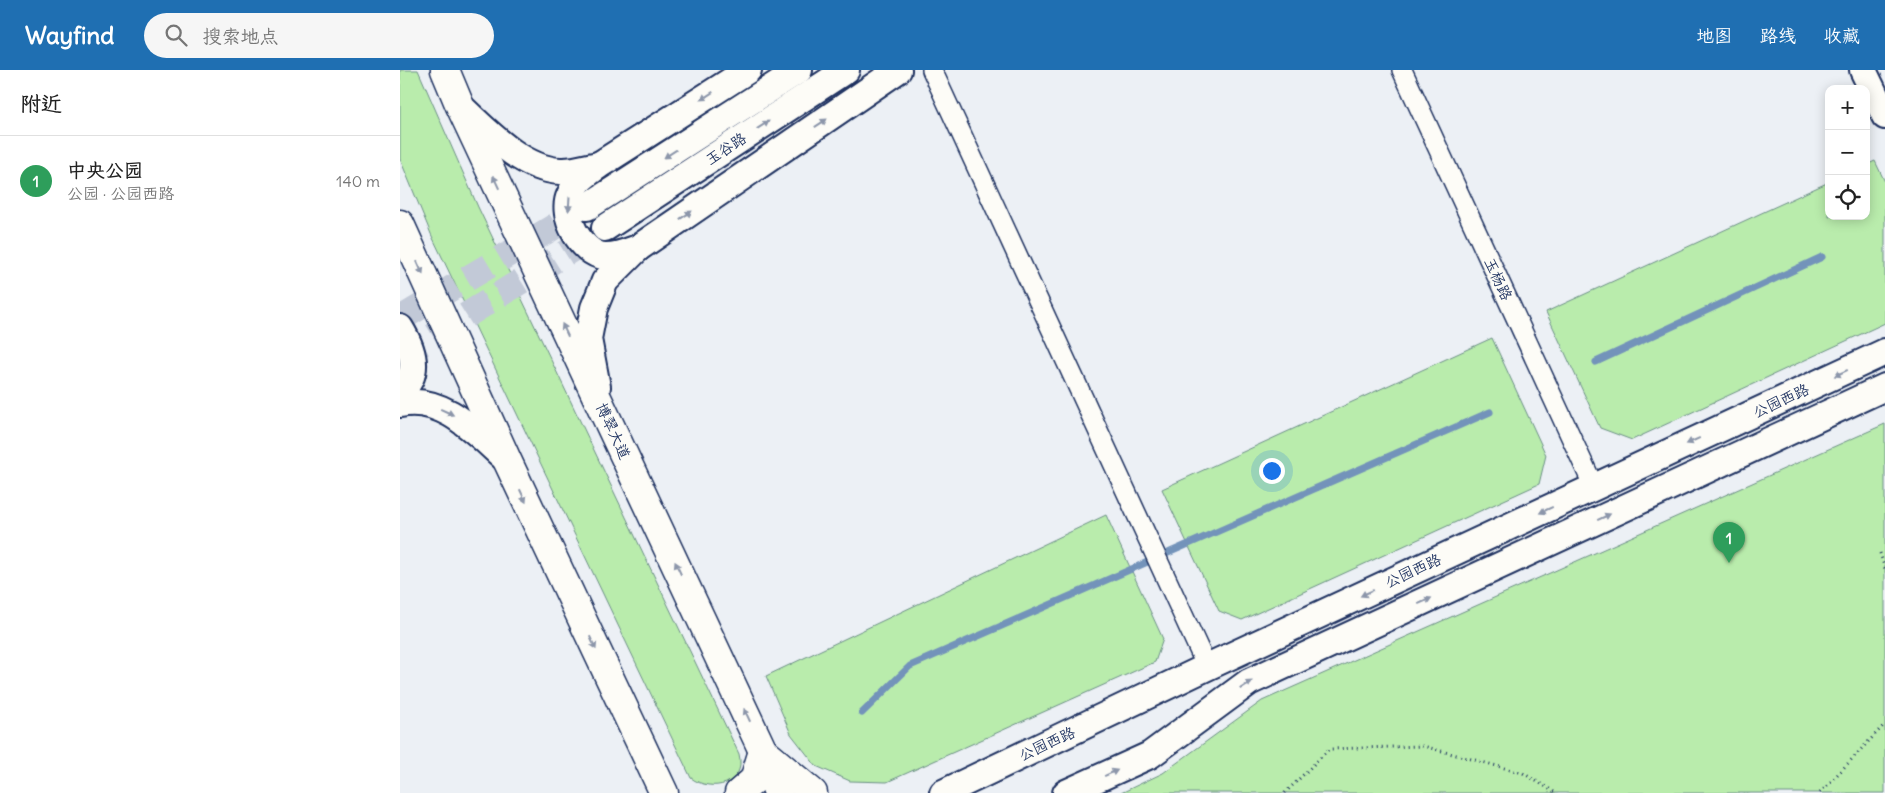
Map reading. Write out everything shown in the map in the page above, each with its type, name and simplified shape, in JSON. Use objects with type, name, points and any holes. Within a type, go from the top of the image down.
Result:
[{"type":"main road","name":"博翠大道","points":[[445,70],[460,106],[763,750],[778,793]]},
{"type":"main road","points":[[638,248],[618,255],[602,256],[586,247],[574,232],[568,214],[569,196],[579,180],[599,165],[748,70]]},
{"type":"main road","name":"玉谷路","points":[[587,207],[799,70]]},
{"type":"main road","name":"玉谷路","points":[[605,228],[846,70]]},
{"type":"main road","points":[[601,405],[588,339],[594,308],[605,281],[638,248],[898,70]]},
{"type":"main road","points":[[1863,70],[1885,116]]},
{"type":"main road","points":[[460,106],[502,145],[530,163],[561,171],[599,165]]},
{"type":"main road","points":[[400,224],[506,460],[664,793]]},
{"type":"main road","points":[[400,328],[407,339],[414,362],[411,379],[400,392]]},
{"type":"main road","name":"公园西路","points":[[943,793],[1885,352]]},
{"type":"main road","name":"公园西路","points":[[1066,793],[1150,755],[1249,682],[1885,387]]},
{"type":"main road","points":[[400,404],[410,402],[432,405],[453,414],[506,460]]},
{"type":"main road","points":[[739,793],[754,780],[763,750],[813,793]]},
{"type":"street","points":[[932,70],[1207,668]]},
{"type":"street","name":"玉杨路","points":[[1402,70],[1594,487]]},
{"type":"path","points":[[1880,553],[1885,569]]},
{"type":"path","points":[[1820,793],[1885,724]]},
{"type":"path","points":[[1285,793],[1329,749],[1423,746],[1523,773],[1556,793]]},
{"type":"green space","points":[[400,70],[418,70],[478,207],[739,754],[740,765],[738,773],[726,783],[708,785],[699,783],[691,778],[431,234],[400,159]]},
{"type":"green space","points":[[1875,161],[1885,182],[1885,323],[1632,440],[1600,428],[1546,312],[1825,184],[1825,220],[1870,220],[1870,163]]},
{"type":"green space","points":[[1492,338],[1546,455],[1539,484],[1242,620],[1219,611],[1162,489]]},
{"type":"green space","points":[[1885,424],[1885,793],[1121,793],[1163,773],[1262,701]]},
{"type":"green space","points":[[1106,515],[1163,639],[1155,662],[887,782],[850,781],[816,766],[791,734],[766,676]]},
{"type":"waterway","points":[[1596,362],[1822,257]]},
{"type":"waterway","points":[[862,713],[910,666],[1490,412]]},
{"type":"tunnel","points":[[400,319],[587,207]]},
{"type":"tunnel","points":[[400,357],[601,231]]},
{"type":"place","name":"中央公园","points":[[1729,563]]}]
